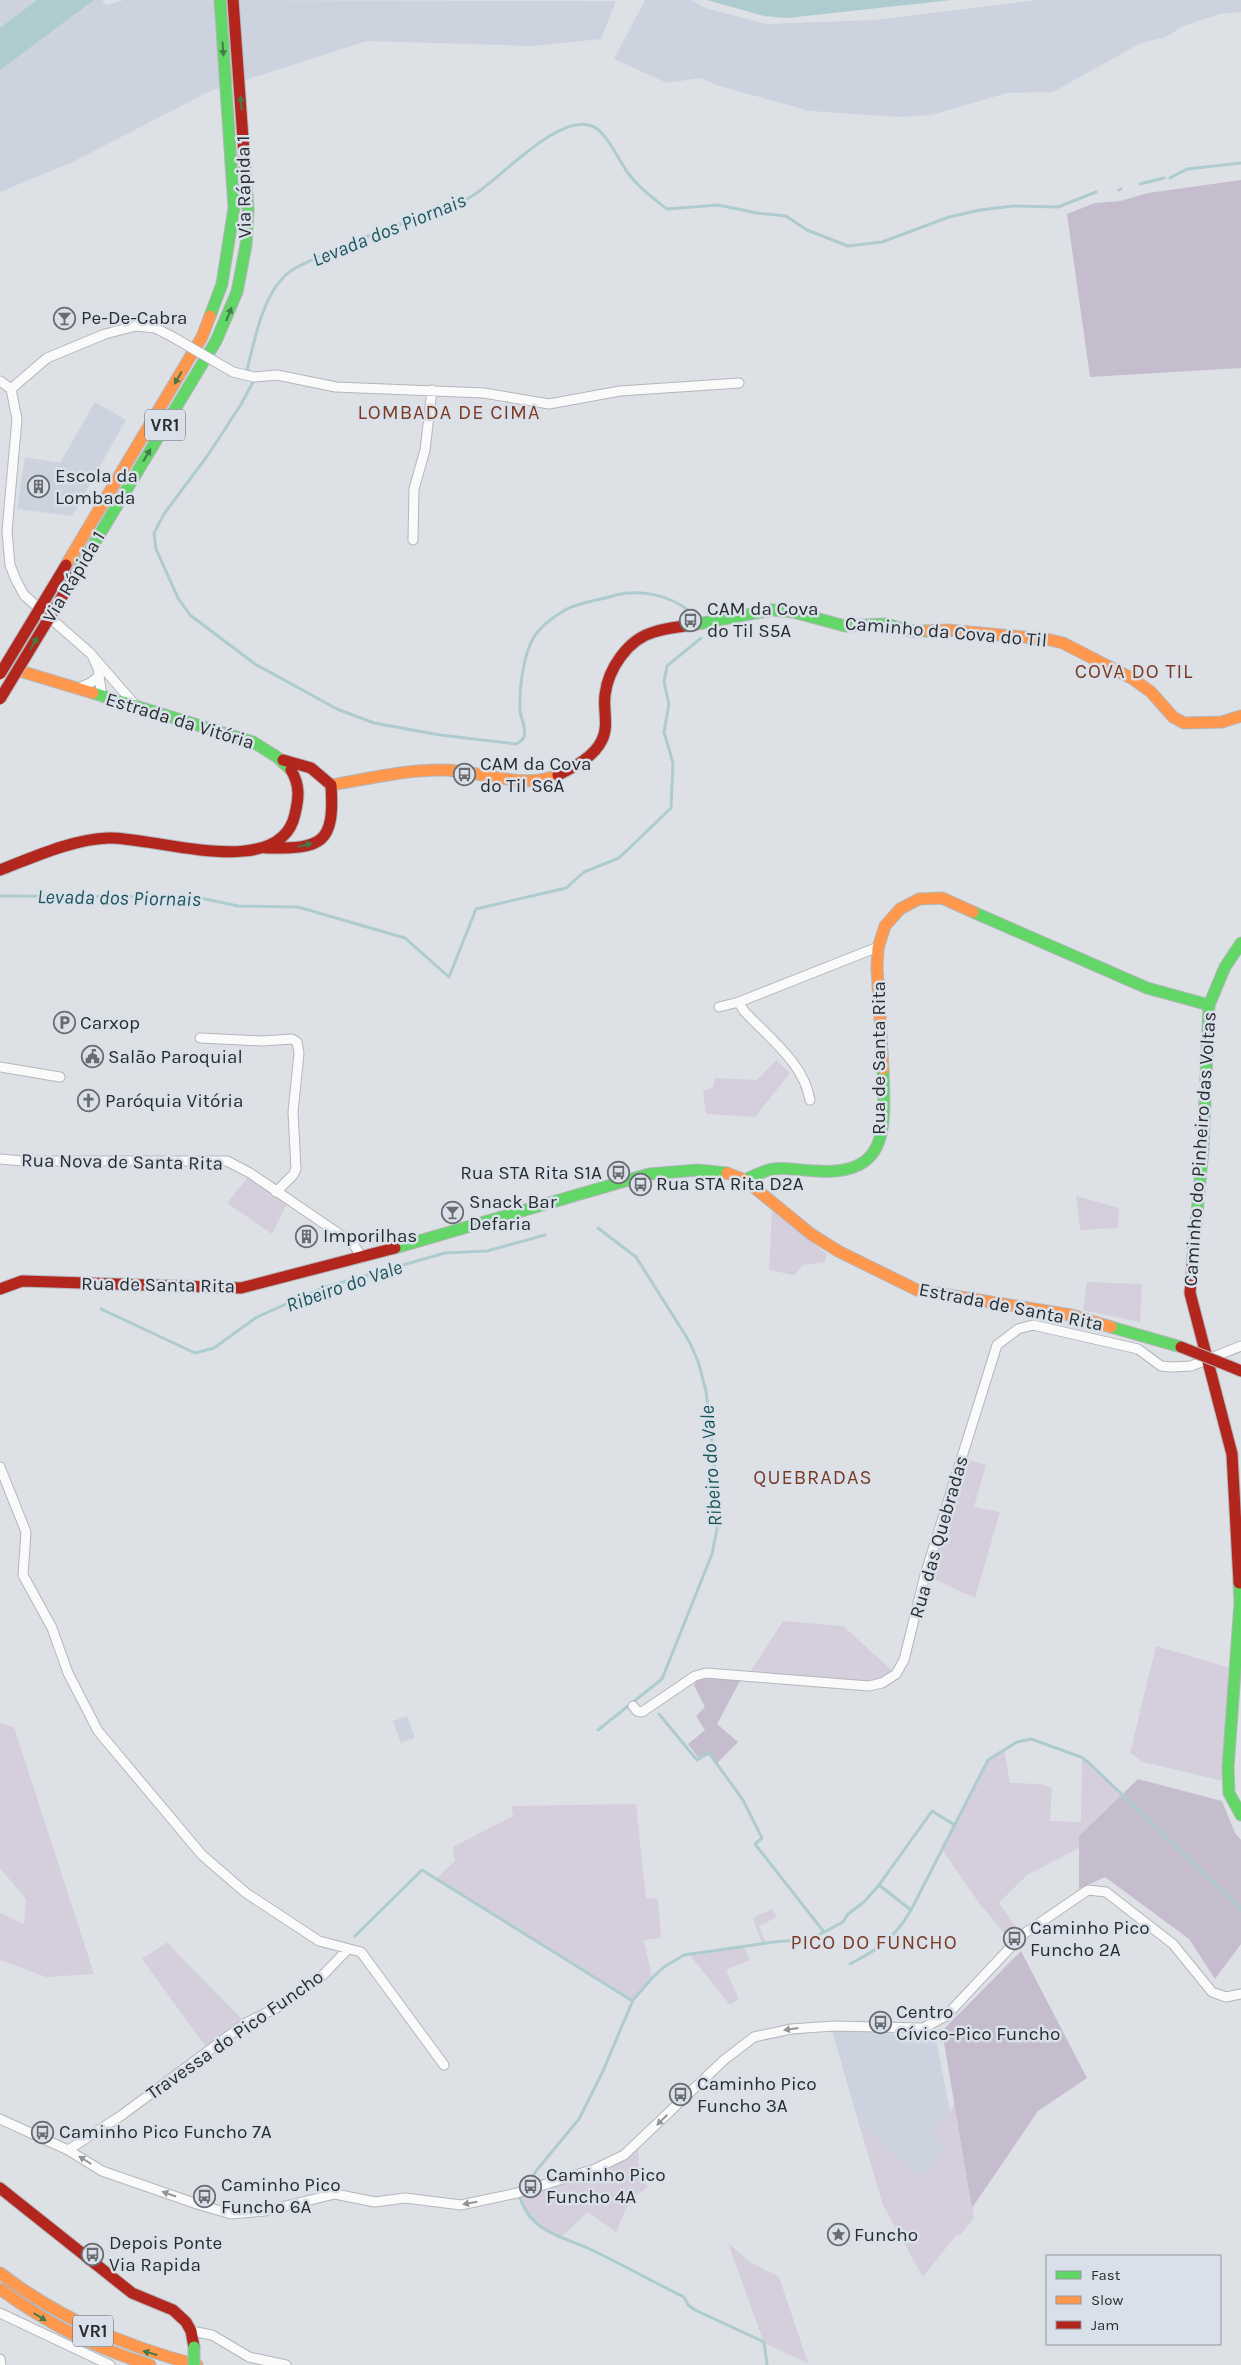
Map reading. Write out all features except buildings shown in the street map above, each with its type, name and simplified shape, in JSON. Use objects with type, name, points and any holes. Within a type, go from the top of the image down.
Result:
[{"type":"main road","name":"Via Rápida 1","points":[[0,674],[202,337],[218,297],[225,270],[234,208],[220,0]]},
{"type":"main road","name":"Via Rápida 1","points":[[0,699],[216,341],[231,310],[242,273],[248,210],[248,180],[233,0]]},
{"type":"main road","name":"Caminho da Cova do Til","points":[[331,785],[446,770],[483,777],[544,781],[584,760],[601,743],[606,728],[605,694],[613,668],[627,648],[642,637],[653,632],[772,610],[794,612],[845,626],[886,624],[910,631],[947,630],[1046,638],[1063,642],[1133,679],[1152,692],[1173,717],[1184,723],[1222,722],[1241,716]]},
{"type":"main road","name":"Estrada da Vitória","points":[[0,664],[252,742],[283,760],[294,775],[298,788]]},
{"type":"main road","points":[[0,870],[108,838],[139,839],[230,853],[266,848],[306,846],[320,841],[332,825],[331,785],[311,768],[283,760]]},
{"type":"main road","points":[[266,848],[283,837],[296,819],[298,788],[320,775]]},
{"type":"main road","name":"Rua de Santa Rita","points":[[0,1289],[22,1282],[240,1288],[362,1258],[649,1174],[677,1170],[710,1171],[734,1174],[746,1180],[766,1169],[776,1167],[842,1172],[863,1163],[874,1154],[882,1139],[883,1088],[878,947],[891,917],[899,908],[932,896],[942,898],[1147,988],[1209,1005]]},
{"type":"main road","name":"Caminho do Pinheiro das Voltas","points":[[1241,943],[1226,967],[1209,1005],[1202,1166],[1190,1294],[1232,1454],[1240,1604],[1228,1768],[1229,1793],[1241,1815]]},
{"type":"main road","name":"Estrada de Santa Rita","points":[[746,1180],[811,1234],[846,1255],[917,1290],[1071,1315],[1181,1347],[1241,1371]]},
{"type":"main road","points":[[0,2188],[132,2293],[173,2310],[186,2322],[191,2331],[196,2365]]},
{"type":"main road","name":"VR1","points":[[0,2273],[56,2312],[91,2330],[136,2349],[196,2365]]},
{"type":"main road","name":"VR1","points":[[0,2290],[51,2324],[95,2345],[150,2365]]},
{"type":"street","points":[[11,389],[47,358],[105,334],[136,326],[155,328],[233,372],[254,378],[277,376],[336,387],[484,393],[549,404],[620,391],[739,383]]},
{"type":"street","points":[[0,381],[11,389],[17,418],[7,531],[10,565],[24,595],[90,653],[136,707]]},
{"type":"street","points":[[413,540],[414,489],[425,450],[432,390]]},
{"type":"street","points":[[90,653],[98,668],[102,697]]},
{"type":"street","points":[[76,689],[100,676]]},
{"type":"street","points":[[719,1007],[739,1002],[878,947]]},
{"type":"street","points":[[739,1002],[744,1011],[796,1067],[808,1086],[810,1100]]},
{"type":"street","points":[[200,1038],[262,1041],[292,1039],[297,1042],[299,1052],[293,1112],[296,1169],[276,1192]]},
{"type":"street","points":[[0,1067],[60,1077]]},
{"type":"street","name":"Rua Nova de Santa Rita","points":[[0,1159],[23,1161],[227,1162],[250,1173],[345,1238],[354,1245],[362,1258]]},
{"type":"street","name":"Rua das Quebradas","points":[[633,1706],[637,1711],[642,1712],[695,1676],[706,1673],[869,1686],[882,1683],[896,1674],[904,1660],[925,1575],[997,1346],[1018,1329],[1033,1325],[1138,1349],[1161,1366],[1191,1366],[1207,1360]]},
{"type":"street","points":[[1207,1360],[1241,1346]]},
{"type":"street","points":[[0,1468],[26,1532],[23,1575],[52,1628],[68,1673],[98,1730],[202,1855],[246,1893],[319,1941],[361,1952],[444,2065]]},
{"type":"street","points":[[0,2119],[68,2150],[102,2171],[232,2214],[265,2210],[335,2194],[375,2202],[404,2198],[461,2205],[517,2193],[595,2169],[624,2156],[724,2060],[754,2037],[791,2029],[840,2026],[923,2028],[946,2016],[1022,1935],[1088,1890],[1106,1892],[1173,1944],[1212,1992],[1226,1997],[1241,1994]]},
{"type":"street","name":"Travessa do Pico Funcho","points":[[68,2150],[122,2115],[246,2022],[282,2005],[323,1975],[348,1949]]},
{"type":"street","points":[[0,2313],[110,2365]]},
{"type":"street","points":[[191,2331],[212,2335],[249,2357],[286,2365]]},
{"type":"street","points":[[0,2359],[1,2365]]},
{"type":"shaded area","points":[[0,0],[102,0],[106,5],[124,0],[616,1],[601,39],[533,46],[367,41],[208,92],[73,162],[0,192]]},
{"type":"shaded area","points":[[645,0],[692,0],[705,8],[767,24],[873,20],[1038,0],[1241,0],[1241,12],[1220,14],[1183,26],[1166,37],[1141,43],[1053,92],[1007,93],[931,115],[899,117],[810,111],[719,86],[700,78],[667,83],[614,59]]},
{"type":"shaded area","points":[[1241,180],[1241,368],[1090,377],[1067,214],[1095,203],[1120,201],[1148,193]]},
{"type":"shaded area","points":[[95,402],[126,420],[72,516],[17,509],[25,457],[60,463]]},
{"type":"shaded area","points":[[776,1060],[790,1073],[755,1117],[706,1114],[703,1091],[713,1087],[715,1078],[757,1080]]},
{"type":"shaded area","points":[[248,1177],[287,1203],[272,1234],[227,1203]]},
{"type":"shaded area","points":[[1076,1196],[1119,1208],[1118,1228],[1080,1230]]},
{"type":"shaded area","points":[[772,1211],[827,1254],[825,1262],[803,1265],[794,1275],[769,1270]]},
{"type":"shaded area","points":[[1087,1282],[1142,1284],[1140,1322],[1083,1310]]},
{"type":"shaded area","points":[[962,1458],[986,1465],[974,1507],[1000,1512],[975,1598],[925,1575]]},
{"type":"shaded area","points":[[783,1621],[843,1626],[896,1674],[882,1683],[748,1676]]},
{"type":"shaded area","points":[[1156,1646],[1230,1668],[1223,1781],[1143,1762],[1130,1753]]},
{"type":"shaded area","points":[[698,1679],[741,1679],[717,1724],[738,1742],[717,1763],[709,1754],[700,1760],[688,1744],[705,1730],[696,1716],[705,1707],[694,1685]]},
{"type":"shaded area","points":[[407,1716],[415,1738],[401,1743],[393,1721]]},
{"type":"shaded area","points":[[0,1723],[14,1727],[94,1974],[46,1977],[0,1960],[0,1913],[24,1924],[26,1899],[0,1868]]},
{"type":"shaded area","points":[[1004,1748],[1010,1783],[1040,1784],[1052,1788],[1050,1821],[1081,1822],[1082,1756],[1124,1794],[1079,1836],[1079,1848],[1027,1875],[999,1903],[1022,1935],[1014,1945],[979,1903],[941,1848],[987,1760]]},
{"type":"shaded area","points":[[1138,1779],[1222,1801],[1235,1833],[1241,1840],[1241,1944],[1215,1979],[1189,1939],[1105,1877],[1079,1889],[1079,1836]]},
{"type":"shaded area","points":[[636,1804],[646,1898],[658,1899],[661,1938],[644,1940],[652,1977],[632,1999],[437,1878],[455,1861],[453,1847],[513,1816],[511,1806]]},
{"type":"shaded area","points":[[772,1909],[777,1917],[759,1926],[766,1943],[762,1944],[753,1918]]},
{"type":"shaded area","points":[[168,1942],[246,2023],[209,2051],[142,1959]]},
{"type":"shaded area","points":[[744,1947],[750,1960],[726,1970],[739,1999],[730,2005],[689,1954]]},
{"type":"shaded area","points":[[1021,1951],[1087,2078],[1038,2111],[972,2208],[942,2031]]},
{"type":"shaded area","points":[[831,2027],[910,2036],[934,2029],[950,2111],[934,2134],[945,2146],[920,2179],[858,2121]]},
{"type":"shaded area","points":[[955,2104],[974,2218],[959,2236],[957,2234],[923,2277],[883,2205],[858,2121],[920,2179],[945,2146],[934,2134]]},
{"type":"shaded area","points":[[638,2142],[639,2173],[648,2187],[630,2200],[616,2232],[588,2212],[559,2239],[528,2218],[517,2193],[595,2169]]},
{"type":"shaded area","points":[[728,2243],[750,2262],[779,2277],[808,2363],[764,2343]]},
{"type":"water","points":[[37,0],[94,0],[0,70],[0,28]]},
{"type":"water","points":[[707,0],[952,0],[787,18],[764,16]]},
{"type":"waterway","name":"Levada dos Piornais","points":[[251,372],[247,370],[256,334],[269,298],[282,279],[295,268],[355,241],[458,204],[484,188],[546,138],[563,129],[578,125],[592,126],[597,129],[612,147],[632,178],[646,193],[667,209],[718,205],[757,213],[786,216],[807,230],[848,246],[882,242],[949,217],[980,210],[1013,206],[1058,207],[1096,192]]},
{"type":"waterway","name":"Levada dos Piornais","points":[[1170,178],[1187,169],[1241,163]]},
{"type":"waterway","name":"Levada dos Piornais","points":[[1140,184],[1164,178]]},
{"type":"waterway","name":"Levada dos Piornais","points":[[253,382],[240,406],[208,455],[164,514],[154,533],[156,549],[178,598],[190,615],[255,664],[337,709],[374,723],[440,735],[516,744],[523,739],[525,734],[520,703],[522,673],[527,653],[537,633],[552,619],[565,610],[577,605],[625,593],[644,593],[663,597],[688,610]]},
{"type":"waterway","name":"Levada dos Piornais","points":[[0,896],[196,897],[238,906],[298,907],[405,938],[449,977],[476,909],[566,888],[584,872],[619,858],[671,808],[673,763],[664,732],[669,704],[664,682],[667,666],[701,638]]},
{"type":"waterway","name":"Ribeiro do Vale","points":[[598,1228],[636,1257],[689,1341],[698,1361],[706,1391],[714,1461],[717,1529],[712,1554],[662,1679],[598,1730]]},
{"type":"waterway","name":"Ribeiro do Vale","points":[[101,1309],[195,1353],[214,1348],[257,1317],[322,1288],[445,1253],[487,1251],[545,1235]]},
{"type":"waterway","points":[[659,1714],[697,1760],[709,1753],[743,1800],[762,1838],[755,1844],[824,1932]]},
{"type":"waterway","points":[[879,1885],[911,1910],[988,1760],[1017,1742],[1031,1739],[1081,1757],[1088,1762],[1241,1909]]},
{"type":"waterway","points":[[527,2186],[536,2171],[579,2119],[603,2071],[633,2000],[664,1967],[684,1955],[774,1942],[811,1939],[843,1922],[848,1914],[864,1902],[879,1885],[932,1811],[953,1824]]},
{"type":"waterway","points":[[355,1936],[422,1870],[631,2000]]},
{"type":"waterway","points":[[850,1964],[892,1936],[911,1910]]},
{"type":"waterway","points":[[520,2198],[533,2220],[552,2233],[598,2253],[684,2297],[688,2305],[695,2310],[764,2342],[767,2365]]},
{"type":"traffic: fast","points":[[210,316],[222,284],[234,208],[220,0]]},
{"type":"traffic: fast","points":[[77,572],[216,341],[237,292],[246,245],[248,210],[246,181]]},
{"type":"traffic: fast","points":[[692,625],[772,610],[793,612],[845,626],[886,624],[910,631],[927,631]]},
{"type":"traffic: fast","points":[[93,693],[253,742],[277,757],[291,770]]},
{"type":"traffic: fast","points":[[973,912],[1147,988],[1209,1005]]},
{"type":"traffic: fast","points":[[1193,1257],[1203,1148],[1209,1005],[1225,967],[1241,943]]},
{"type":"traffic: fast","points":[[745,1180],[765,1171],[779,1168],[840,1171],[858,1166],[870,1157],[878,1144],[882,1128],[884,1110],[883,1069]]},
{"type":"traffic: fast","points":[[395,1248],[649,1174],[698,1170],[727,1173]]},
{"type":"traffic: fast","points":[[1111,1327],[1181,1347]]},
{"type":"traffic: fast","points":[[1239,1583],[1240,1603],[1228,1768],[1229,1793],[1241,1815]]},
{"type":"traffic: fast","points":[[194,2347],[194,2365]]},
{"type":"traffic: slow","points":[[66,565],[202,337],[210,316]]},
{"type":"traffic: slow","points":[[927,631],[947,630],[1046,639],[1063,643],[1133,679],[1151,692],[1173,717],[1184,723],[1222,722],[1241,716]]},
{"type":"traffic: slow","points":[[10,668],[93,693]]},
{"type":"traffic: slow","points":[[331,785],[431,770],[459,771],[530,781],[558,775]]},
{"type":"traffic: slow","points":[[883,1069],[877,968],[878,948],[885,926],[900,909],[919,899],[942,898],[973,912]]},
{"type":"traffic: slow","points":[[727,1173],[745,1180],[811,1234],[838,1251],[917,1290],[1071,1315],[1111,1327]]},
{"type":"traffic: slow","points":[[0,2273],[46,2304],[94,2329],[144,2349],[197,2365]]},
{"type":"traffic: slow","points":[[0,2289],[53,2324],[110,2351],[150,2365]]},
{"type":"traffic: jam","points":[[233,0],[246,181]]},
{"type":"traffic: jam","points":[[0,674],[66,565]]},
{"type":"traffic: jam","points":[[0,699],[77,572]]},
{"type":"traffic: jam","points":[[558,775],[589,756],[602,740],[605,729],[605,695],[607,685],[615,665],[628,648],[636,641],[654,632],[692,625]]},
{"type":"traffic: jam","points":[[266,848],[300,847],[312,844],[321,839],[327,831],[330,820],[332,805],[331,785],[311,768],[283,760]]},
{"type":"traffic: jam","points":[[0,870],[68,845],[95,839],[130,839],[214,851],[242,851],[266,846],[285,835],[295,814],[298,791],[291,770]]},
{"type":"traffic: jam","points":[[0,1289],[22,1281],[241,1288],[395,1248]]},
{"type":"traffic: jam","points":[[1193,1257],[1190,1293],[1232,1454],[1239,1583]]},
{"type":"traffic: jam","points":[[1181,1347],[1229,1366]]},
{"type":"traffic: jam","points":[[1229,1366],[1241,1371]]},
{"type":"traffic: jam","points":[[0,2188],[132,2293],[173,2310],[186,2322],[191,2331],[194,2347]]},
{"type":"place","name":"Pe-De-Cabra","points":[[65,318]]},
{"type":"place","name":"Escola da Lombada","points":[[39,487]]},
{"type":"place","name":"CAM da Cova do Til S5A","points":[[691,620]]},
{"type":"place","name":"CAM da Cova do Til S6A","points":[[464,775]]},
{"type":"place","name":"Carxop","points":[[64,1023]]},
{"type":"place","name":"Salão Paroquial","points":[[92,1057]]},
{"type":"place","name":"Paróquia Vitória","points":[[89,1101]]},
{"type":"place","name":"Rua STA Rita S1A","points":[[618,1173]]},
{"type":"place","name":"Rua STA Rita D2A","points":[[640,1184]]},
{"type":"place","name":"Snack Bar Defaria","points":[[453,1213]]},
{"type":"place","name":"Imporilhas","points":[[307,1236]]},
{"type":"place","name":"Caminho Pico Funcho 2A","points":[[1014,1939]]},
{"type":"place","name":"Centro Cívico-Pico Funcho","points":[[880,2023]]},
{"type":"place","name":"Caminho Pico Funcho 3A","points":[[681,2095]]},
{"type":"place","name":"Caminho Pico Funcho 7A","points":[[43,2132]]},
{"type":"place","name":"Caminho Pico Funcho 4A","points":[[530,2186]]},
{"type":"place","name":"Caminho Pico Funcho 6A","points":[[205,2196]]},
{"type":"place","name":"Funcho","points":[[838,2235]]},
{"type":"place","name":"Depois Ponte Via Rapida","points":[[93,2254]]},
{"type":"district","name":"LOMBADA DE CIMA","points":[[449,412]]},
{"type":"district","name":"COVA DO TIL","points":[[1134,671]]},
{"type":"district","name":"QUEBRADAS","points":[[813,1477]]},
{"type":"district","name":"PICO DO FUNCHO","points":[[874,1942]]}]
